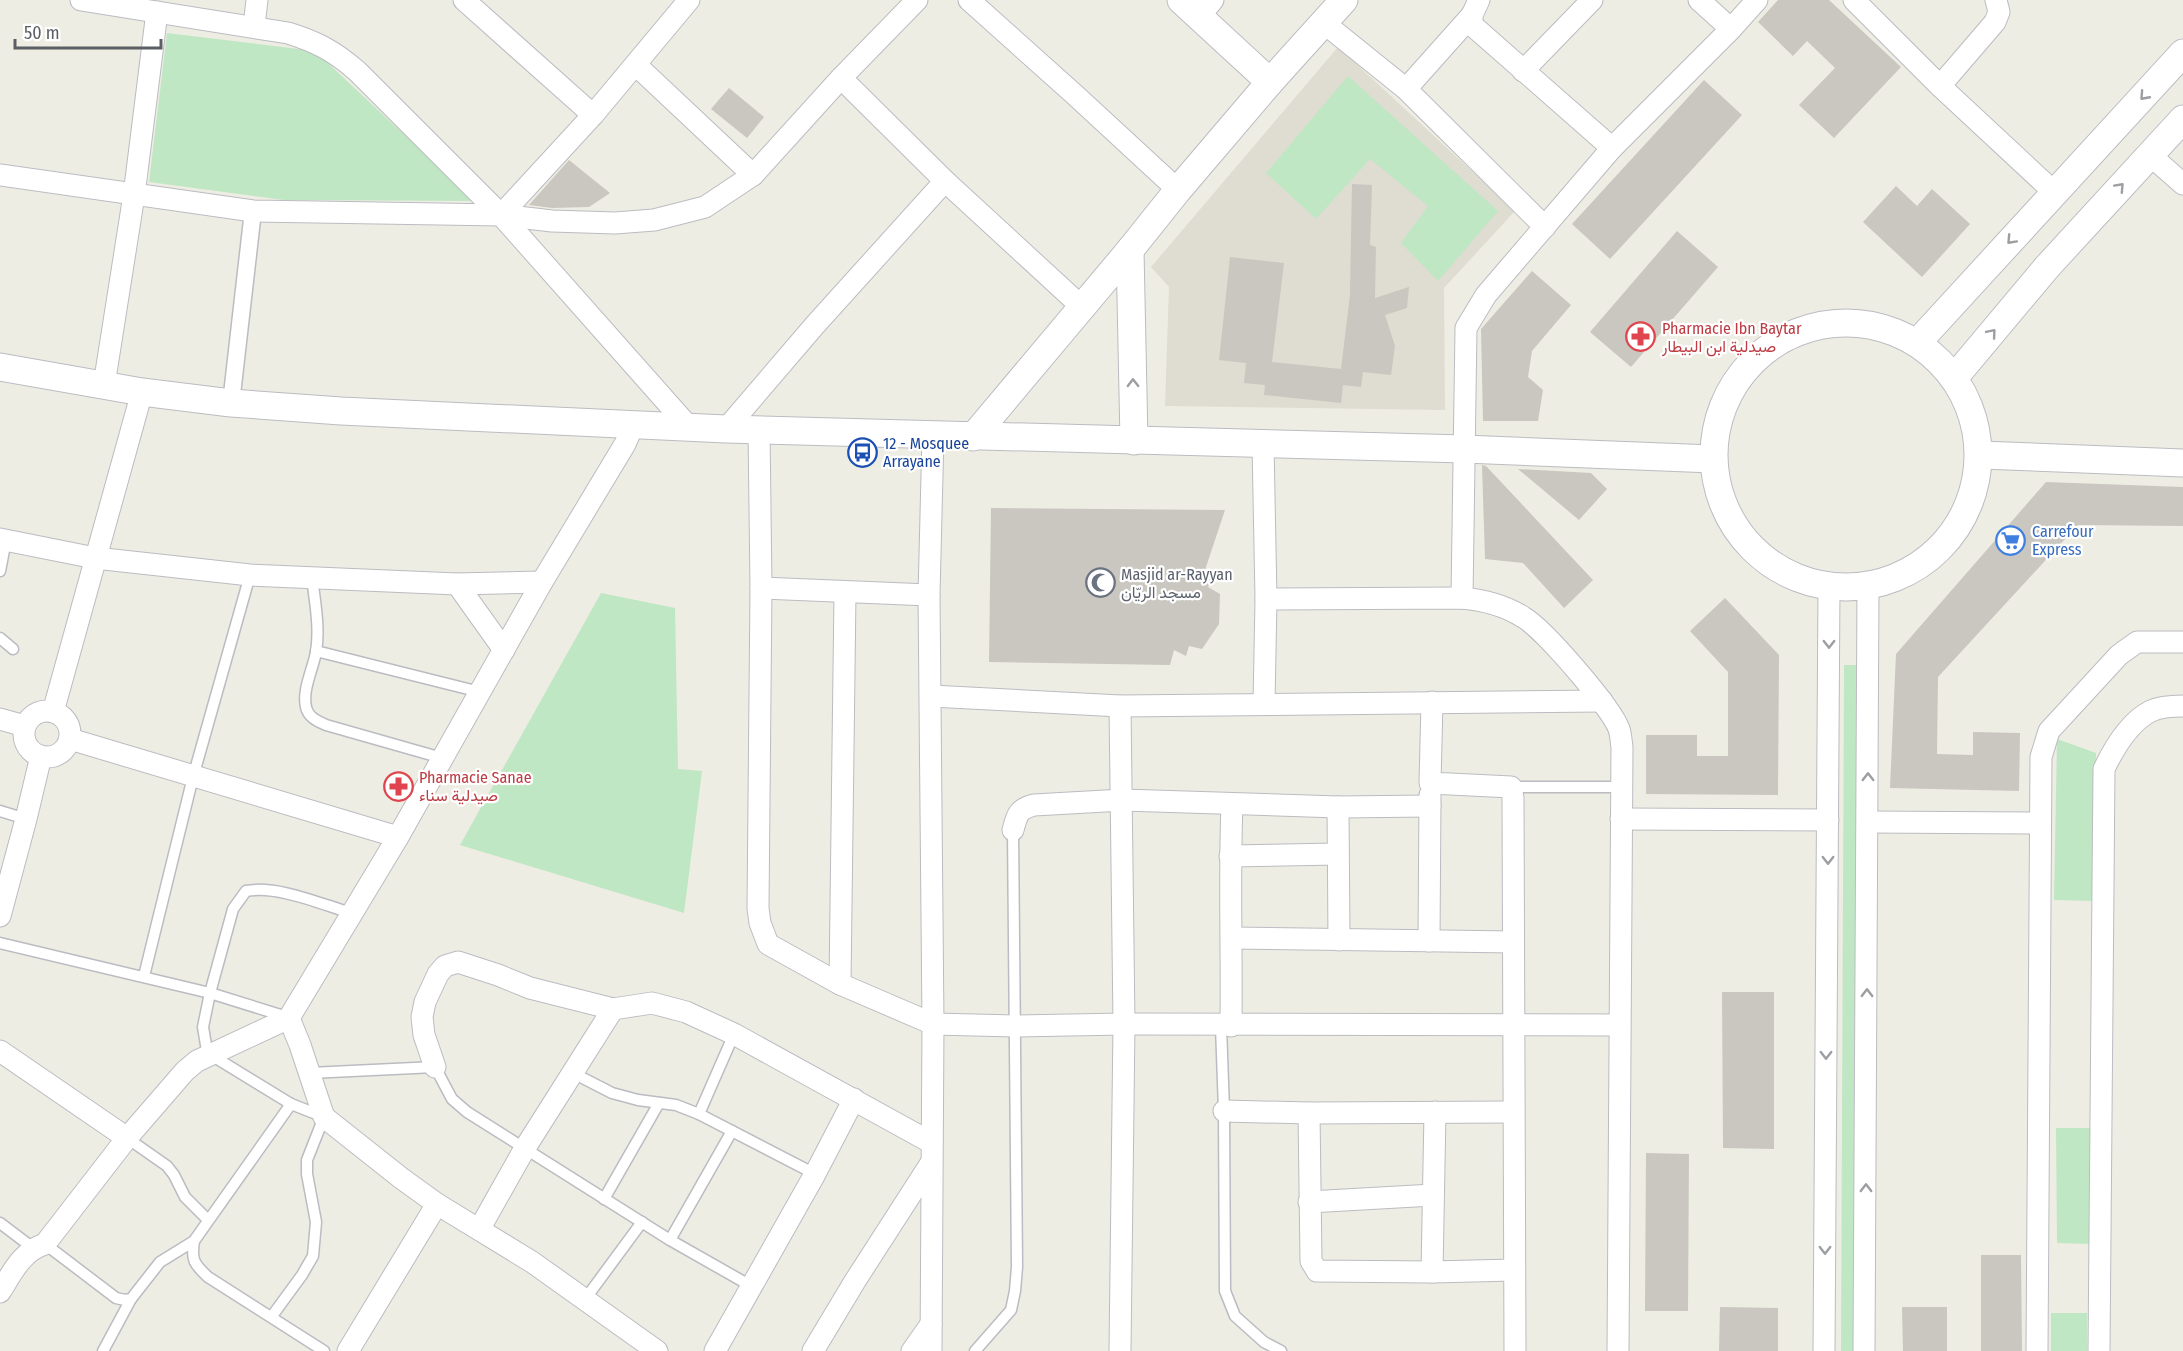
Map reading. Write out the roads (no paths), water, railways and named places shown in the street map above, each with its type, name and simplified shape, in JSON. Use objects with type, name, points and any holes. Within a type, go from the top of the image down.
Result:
[{"type":"street","points":[[81,0],[254,26],[288,33],[335,52],[357,71],[501,215],[688,426]]},
{"type":"street","points":[[254,26],[257,0]]},
{"type":"street","points":[[464,0],[593,115]]},
{"type":"street","points":[[501,215],[593,115],[689,0]]},
{"type":"street","points":[[0,175],[253,212],[501,215],[552,221],[605,223],[654,220],[705,207],[753,175],[841,78],[917,0]]},
{"type":"street","points":[[969,0],[1178,190]]},
{"type":"street","points":[[973,437],[1178,190],[1344,0]]},
{"type":"street","points":[[1523,71],[1592,0]]},
{"type":"street","points":[[1699,0],[1731,29]]},
{"type":"street","points":[[1462,598],[1466,328],[1486,295],[1612,148],[1757,0]]},
{"type":"street","points":[[1854,0],[2055,193]]},
{"type":"street","points":[[1941,86],[1995,22],[2001,4]]},
{"type":"street","points":[[1198,5],[1270,82]]},
{"type":"street","points":[[1406,89],[1476,7]]},
{"type":"street","points":[[1476,7],[1472,26],[1612,148]]},
{"type":"street","points":[[104,385],[134,195],[157,12]]},
{"type":"street","points":[[1324,22],[1406,89],[1545,226]]},
{"type":"street","points":[[1917,343],[2183,53]]},
{"type":"street","points":[[636,65],[753,175]]},
{"type":"street","points":[[841,78],[945,181],[1082,307]]},
{"type":"street","points":[[1954,378],[2047,267],[2183,119]]},
{"type":"street","points":[[2150,155],[2183,184]]},
{"type":"street","points":[[726,429],[814,325],[945,181]]},
{"type":"street","points":[[231,403],[253,212]]},
{"type":"street","points":[[1130,250],[1134,441]]},
{"type":"street","points":[[1845,323],[1887,329],[1917,343],[1942,363],[1954,378],[1973,416],[1981,455],[1973,495],[1956,530],[1930,558],[1896,578],[1868,586],[1829,586],[1786,573],[1757,553],[1734,526],[1719,494],[1713,459],[1719,418],[1737,379],[1766,349],[1804,330],[1845,323]]},
{"type":"street","points":[[0,367],[142,392],[231,403],[341,411],[726,429],[1464,449],[1713,459]]},
{"type":"street","points":[[53,712],[142,392]]},
{"type":"street","points":[[0,1292],[15,1269],[39,1246],[185,1071],[197,1061],[289,1018],[398,837],[542,582],[625,444],[634,424]]},
{"type":"street","points":[[759,430],[761,588],[758,908],[760,924],[768,944],[840,984],[933,1024],[1016,1026],[1124,1024],[1619,1025]]},
{"type":"street","points":[[931,1351],[933,1024],[929,595],[933,435]]},
{"type":"street","points":[[1263,444],[1266,599],[1264,704]]},
{"type":"street","points":[[1981,455],[2183,463]]},
{"type":"street","points":[[3,539],[95,558],[250,575],[457,584],[542,582]]},
{"type":"street","points":[[457,584],[504,650]]},
{"type":"street","points":[[1824,1351],[1829,586]]},
{"type":"street","points":[[1864,1351],[1868,586]]},
{"type":"street","points":[[761,588],[929,595]]},
{"type":"street","points":[[840,984],[845,593]]},
{"type":"street","points":[[1266,599],[1462,598],[1487,600],[1525,618],[1543,633],[1602,701],[1618,729],[1622,747],[1618,1351]]},
{"type":"street","points":[[2037,1351],[2041,757],[2049,731],[2119,655],[2137,642],[2183,642]]},
{"type":"street","points":[[931,696],[1120,706],[1602,701]]},
{"type":"street","points":[[1430,941],[1432,702]]},
{"type":"street","points":[[1120,706],[1123,800],[1124,1024],[1120,1351]]},
{"type":"street","points":[[2099,1351],[2104,769],[2115,747],[2130,728],[2151,711],[2183,706]]},
{"type":"street","points":[[53,712],[61,715],[67,722],[70,739],[64,750],[53,756],[41,756],[30,750],[24,739],[25,726],[36,714],[53,712]]},
{"type":"street","points":[[0,719],[25,726]]},
{"type":"street","points":[[70,739],[398,837]]},
{"type":"street","points":[[0,916],[41,756]]},
{"type":"street","points":[[1430,783],[1511,787],[1513,798],[1512,1025],[1515,1351]]},
{"type":"street","points":[[1013,830],[1023,808],[1034,805],[1123,800],[1338,807],[1430,806]]},
{"type":"street","points":[[1226,1026],[1232,938],[1230,856],[1232,804]]},
{"type":"street","points":[[1338,807],[1339,940]]},
{"type":"street","points":[[1621,819],[1828,820]]},
{"type":"street","points":[[1868,822],[2040,823]]},
{"type":"street","points":[[1230,856],[1338,854]]},
{"type":"street","points":[[1232,938],[1513,942]]},
{"type":"street","points":[[435,1067],[424,1035],[422,1017],[429,989],[445,966],[452,963],[468,965],[530,988],[613,1009],[652,1004],[672,1007],[734,1034],[854,1099],[932,1153]]},
{"type":"street","points":[[480,1228],[525,1148],[613,1009]]},
{"type":"street","points":[[289,1018],[324,1117],[437,1204],[480,1228],[585,1298],[657,1351]]},
{"type":"street","points":[[0,1052],[128,1138]]},
{"type":"street","points":[[715,1351],[815,1174],[854,1099]]},
{"type":"street","points":[[1224,1111],[1513,1112]]},
{"type":"street","points":[[1432,1272],[1435,1112]]},
{"type":"street","points":[[1309,1113],[1311,1261],[1317,1272],[1514,1270]]},
{"type":"street","points":[[813,1351],[932,1153]]},
{"type":"street","points":[[1310,1202],[1433,1195]]},
{"type":"street","points":[[348,1351],[437,1204]]},
{"type":"street","points":[[912,1351],[931,1324]]},
{"type":"lane","points":[[0,572],[3,539]]},
{"type":"lane","points":[[144,976],[193,777],[250,575]]},
{"type":"lane","points":[[312,578],[317,629],[316,651],[305,699],[306,710],[313,719],[326,725],[442,758]]},
{"type":"lane","points":[[0,638],[13,649]]},
{"type":"lane","points":[[316,651],[480,693]]},
{"type":"lane","points":[[1511,787],[1622,787]]},
{"type":"lane","points":[[0,811],[26,819]]},
{"type":"lane","points":[[975,1351],[1011,1310],[1016,1291],[1013,830]]},
{"type":"lane","points":[[272,1316],[313,1256],[316,1222],[307,1174],[307,1160],[324,1117],[291,1104],[211,1054],[203,1038],[203,1027],[233,909],[246,891],[270,890],[351,913]]},
{"type":"lane","points":[[0,943],[210,993],[289,1018]]},
{"type":"lane","points":[[1226,1026],[1225,1291],[1235,1316],[1264,1342],[1281,1351]]},
{"type":"lane","points":[[699,1114],[734,1034]]},
{"type":"lane","points":[[310,1073],[435,1067],[452,1099],[468,1112],[670,1240],[751,1286]]},
{"type":"lane","points":[[573,1073],[612,1094],[676,1105],[699,1114],[815,1174]]},
{"type":"lane","points":[[604,1199],[659,1103]]},
{"type":"lane","points":[[103,1351],[131,1299],[160,1262],[194,1241],[291,1104]]},
{"type":"lane","points":[[670,1240],[732,1131]]},
{"type":"lane","points":[[128,1138],[167,1166],[174,1174],[185,1197],[208,1220]]},
{"type":"lane","points":[[585,1298],[642,1222]]},
{"type":"lane","points":[[0,1223],[39,1246],[116,1298],[131,1299]]},
{"type":"lane","points":[[194,1241],[192,1254],[196,1266],[324,1351]]},
{"type":"place","name":"Pharmacie Ibn Baytar صيدلية ابن البيطار","points":[[1641,337]]},
{"type":"place","name":"12 - Mosquee Arrayane","points":[[862,452]]},
{"type":"place","name":"Carrefour Express","points":[[2011,540]]},
{"type":"place","name":"Masjid ar-Rayyan مسجد الريّان","points":[[1100,583]]},
{"type":"place","name":"Pharmacie Sanae صيدلية سناء","points":[[398,786]]}]
